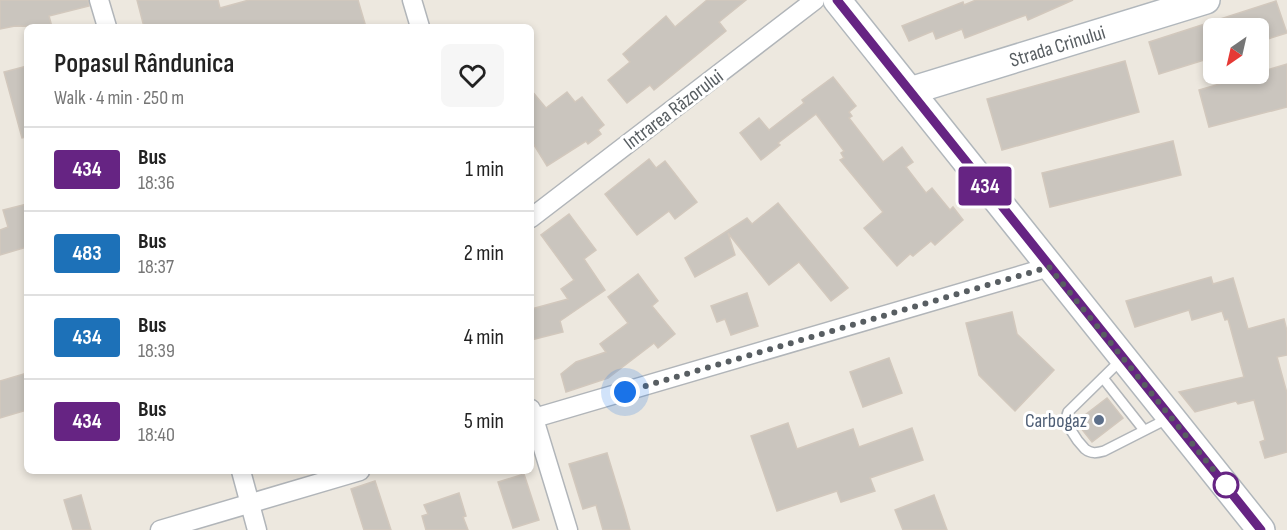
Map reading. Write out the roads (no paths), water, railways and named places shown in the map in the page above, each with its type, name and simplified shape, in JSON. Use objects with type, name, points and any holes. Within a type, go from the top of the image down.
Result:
[{"type":"main road","points":[[837,0],[1261,530]]},
{"type":"main road","name":"Strada Crinului","points":[[910,91],[1206,0]]},
{"type":"street","points":[[99,0],[106,24]]},
{"type":"street","points":[[412,0],[419,24]]},
{"type":"street","name":"Intrarea Răzorului","points":[[534,216],[815,0]]},
{"type":"street","points":[[534,414],[1049,267]]},
{"type":"street","points":[[534,421],[568,530]]},
{"type":"street","points":[[242,474],[257,530]]},
{"type":"street","points":[[160,530],[350,474]]},
{"type":"lane","points":[[1122,358],[1068,412],[1065,418],[1086,450],[1095,453],[1104,451],[1170,418]]},
{"type":"lane","points":[[1103,378],[1144,430]]},
{"type":"place","name":"Carbogaz","points":[[1099,420]]}]
